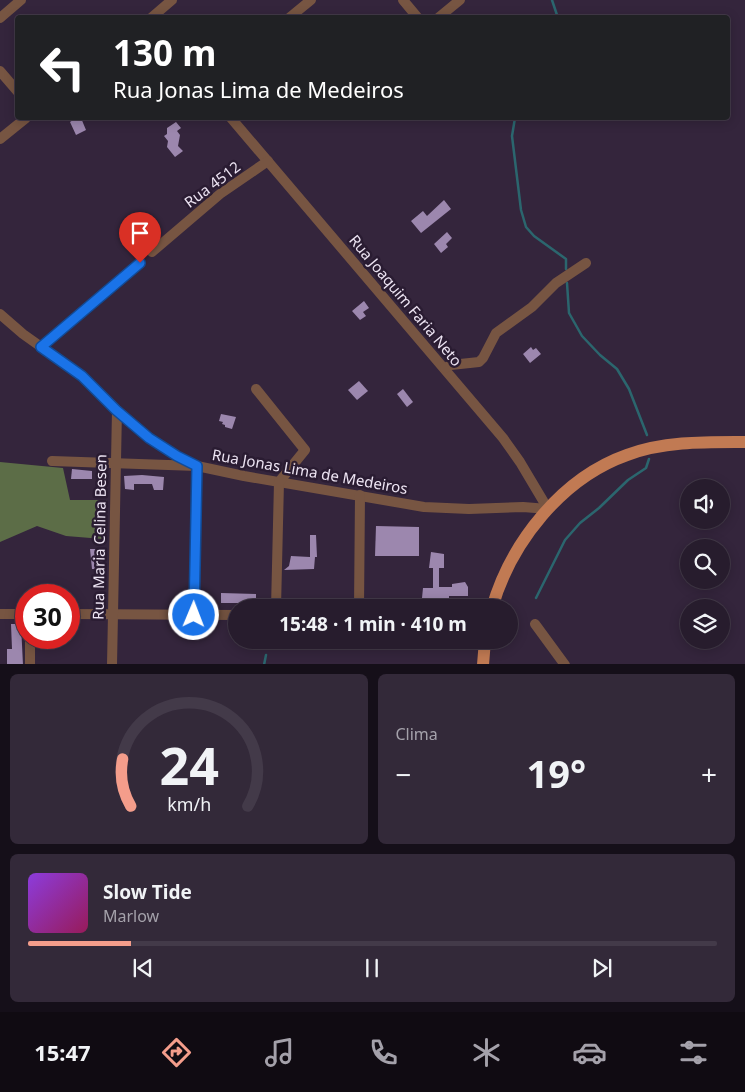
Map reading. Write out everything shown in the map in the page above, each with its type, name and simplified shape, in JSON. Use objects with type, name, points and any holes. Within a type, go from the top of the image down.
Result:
[{"type":"main road","points":[[495,599],[507,568],[536,524],[548,509],[568,490],[592,473],[628,454],[646,449],[671,445],[745,442]]},
{"type":"main road","points":[[483,664],[484,649]]},
{"type":"street","points":[[0,18],[21,0]]},
{"type":"street","points":[[155,15],[172,0]]},
{"type":"street","points":[[293,15],[311,0]]},
{"type":"street","points":[[403,0],[416,15]]},
{"type":"street","points":[[442,15],[460,0]]},
{"type":"street","points":[[0,71],[15,88]]},
{"type":"street","points":[[0,139],[24,120]]},
{"type":"street","name":"Rua Joaquim Faria Neto","points":[[233,120],[503,438],[520,462],[548,509]]},
{"type":"street","name":"Rua 4512","points":[[152,252],[220,194],[268,161]]},
{"type":"street","points":[[41,347],[140,263]]},
{"type":"street","points":[[445,368],[459,364],[479,362],[500,329],[532,307],[556,283],[586,263]]},
{"type":"street","name":"Rua Jonas Lima de Medeiros","points":[[0,314],[23,334],[82,376],[116,410],[165,449],[197,466],[278,482],[444,509],[523,507],[548,509]]},
{"type":"street","points":[[256,389],[305,450],[278,482],[276,599]]},
{"type":"street","name":"Rua Maria Celina Besen","points":[[112,664],[116,410]]},
{"type":"street","points":[[52,461],[197,466],[194,615]]},
{"type":"street","points":[[359,599],[360,496]]},
{"type":"street","points":[[0,614],[15,614]]},
{"type":"street","points":[[80,614],[228,615]]},
{"type":"street","points":[[535,624],[566,664]]},
{"type":"street","points":[[30,649],[30,664]]},
{"type":"green space","points":[[0,462],[63,468],[70,500],[107,500],[103,539],[66,536],[37,526],[0,542]]},
{"type":"building","points":[[82,120],[86,130],[76,135],[70,122]]},
{"type":"building","points":[[176,122],[181,128],[177,131],[180,135],[178,146],[183,151],[175,157],[167,147],[168,141],[164,136],[167,134],[167,128]]},
{"type":"building","points":[[444,200],[451,209],[421,233],[411,221],[423,211],[427,216]]},
{"type":"building","points":[[447,232],[452,238],[446,244],[448,247],[441,253],[434,244]]},
{"type":"building","points":[[364,301],[369,308],[363,312],[366,316],[360,320],[352,311]]},
{"type":"building","points":[[531,347],[533,350],[536,348],[541,354],[530,363],[523,354]]},
{"type":"building","points":[[359,381],[368,391],[357,400],[348,390]]},
{"type":"building","points":[[403,389],[413,402],[407,407],[397,394]]},
{"type":"building","points":[[221,414],[236,417],[232,429],[225,427],[222,424],[223,422],[219,421]]},
{"type":"building","points":[[72,469],[92,471],[92,479],[71,479]]},
{"type":"building","points":[[124,476],[164,477],[163,490],[154,490],[152,484],[134,484],[134,490],[125,489]]},
{"type":"building","points":[[376,526],[419,527],[419,556],[375,556]]},
{"type":"building","points":[[310,535],[316,535],[317,557],[315,557],[314,569],[284,570],[289,566],[291,556],[310,557]]},
{"type":"building","points":[[90,549],[104,549],[102,569],[92,569]]},
{"type":"building","points":[[431,552],[444,554],[444,568],[439,568],[439,587],[452,587],[452,584],[465,582],[468,587],[468,596],[422,598],[423,588],[433,588],[433,568],[429,568]]},
{"type":"building","points":[[221,593],[256,594],[256,599],[228,599],[228,603],[221,603]]},
{"type":"building","points":[[11,624],[15,624],[15,649],[22,649],[23,664],[7,664],[7,649],[12,649]]},
{"type":"waterway","points":[[552,0],[557,15]]},
{"type":"waterway","points":[[515,120],[512,136],[521,210],[526,227],[534,236],[566,259],[566,269]]},
{"type":"waterway","points":[[567,283],[569,313],[582,336],[617,369],[629,389],[647,435]]},
{"type":"waterway","points":[[536,598],[565,540],[580,523],[599,508],[628,480],[646,468],[649,459]]},
{"type":"waterway","points":[[264,664],[266,655]]},
{"type":"route","points":[[140,263],[41,347],[94,386],[116,410],[149,438],[197,466],[194,615]]}]
